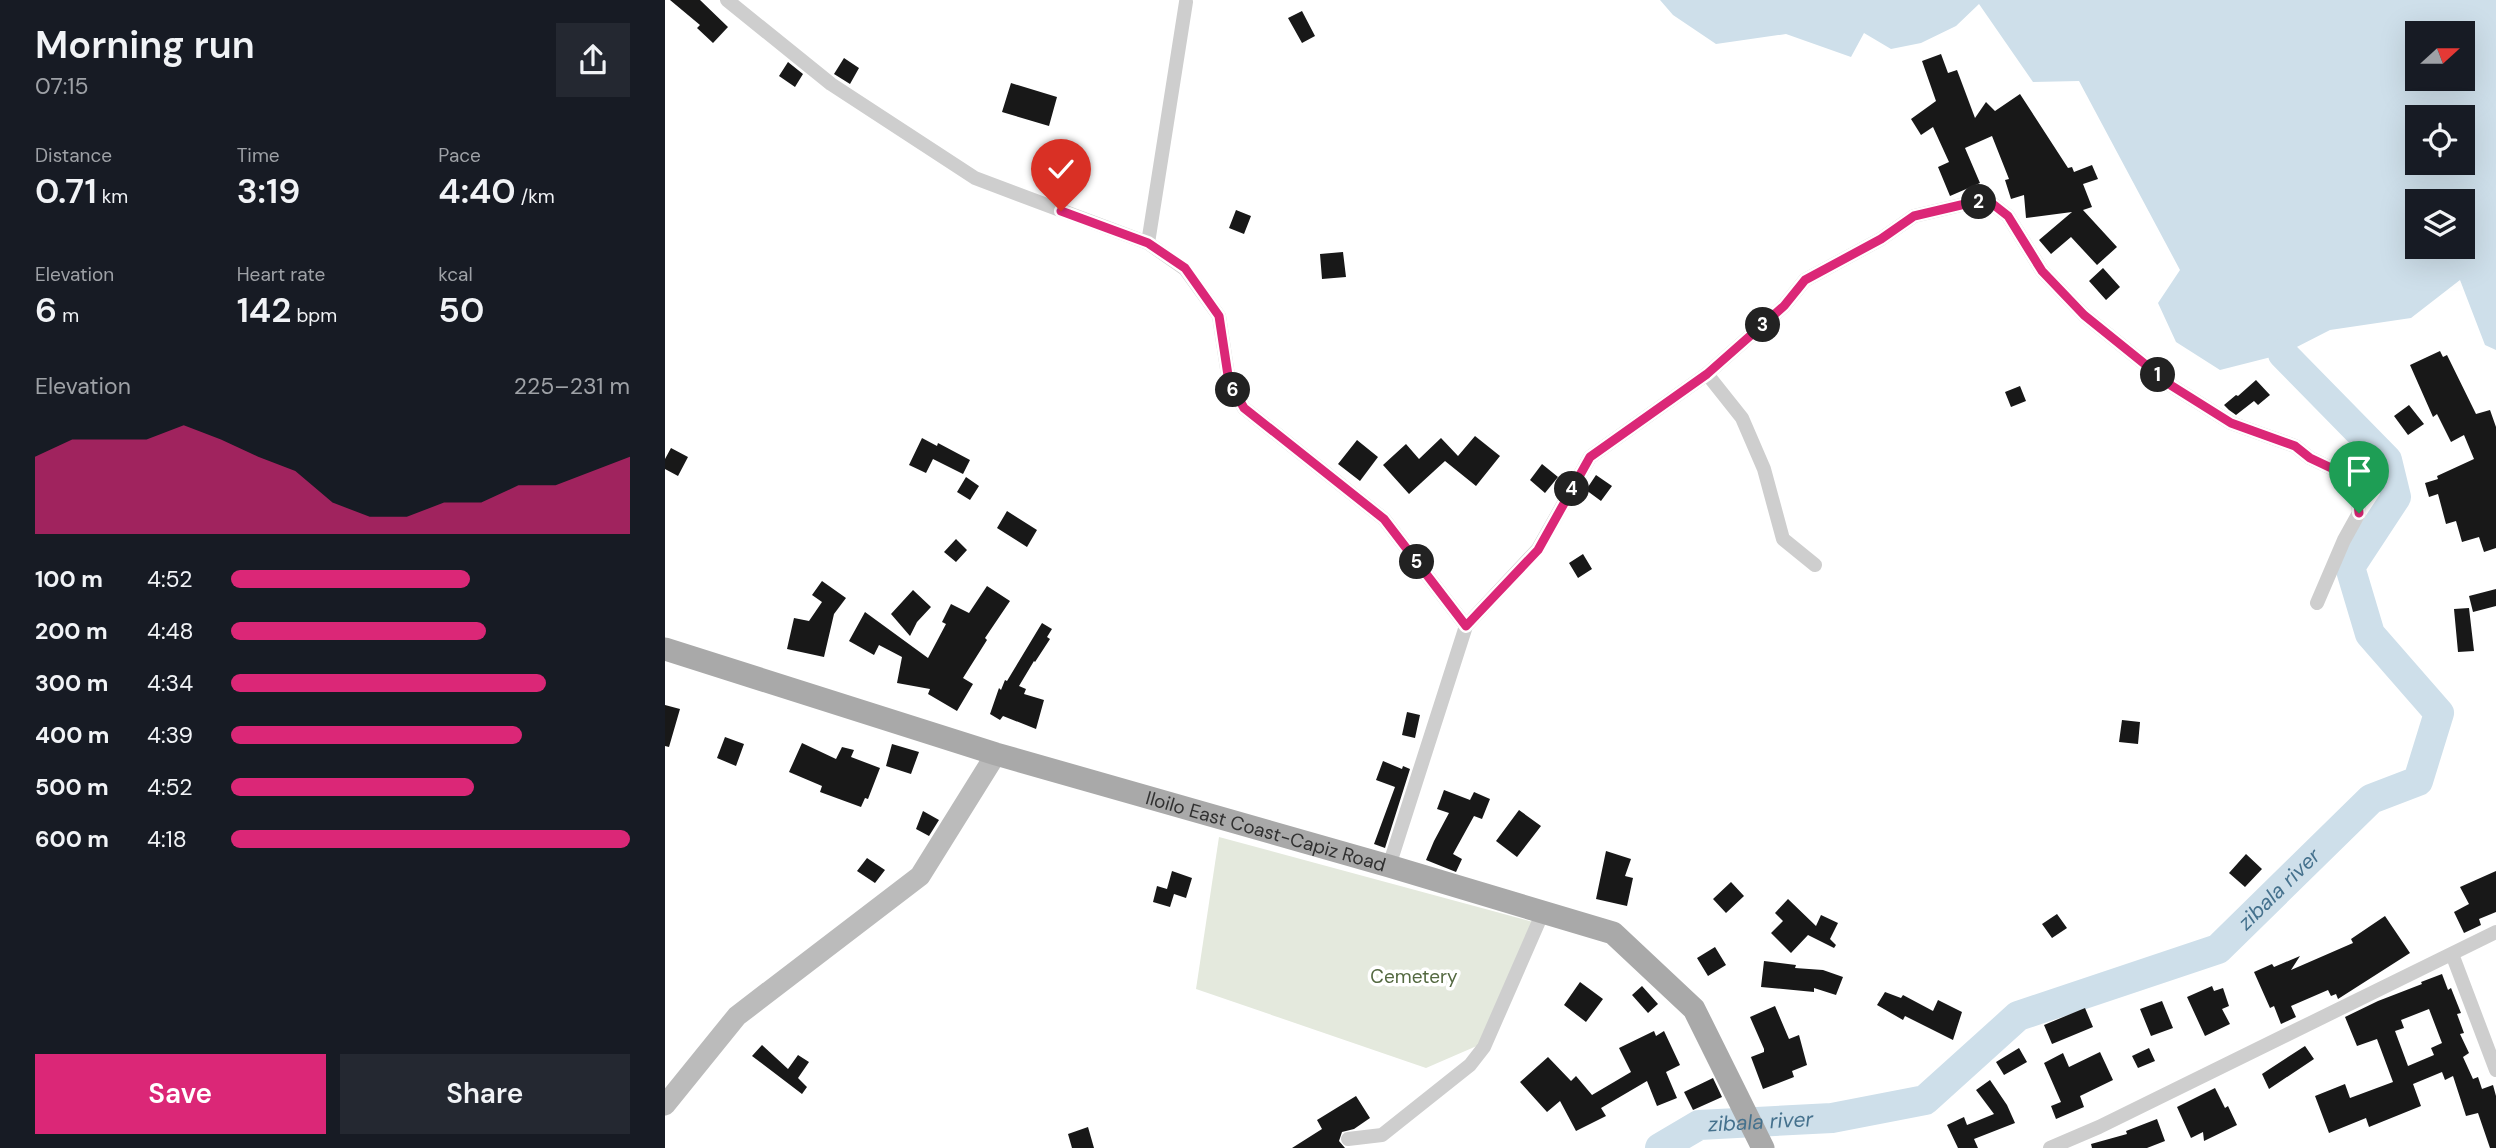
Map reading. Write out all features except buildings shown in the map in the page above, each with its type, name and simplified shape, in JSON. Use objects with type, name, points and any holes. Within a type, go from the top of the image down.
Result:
[{"type":"main road","name":"Iloilo East Coast-Capiz Road","points":[[665,649],[996,754],[1613,933],[1694,1009],[1763,1148]]},
{"type":"street","points":[[727,0],[831,84],[975,178],[1148,243],[1185,268],[1219,316],[1229,382],[1244,408],[1384,519],[1466,626]]},
{"type":"street","points":[[1148,243],[1186,2]]},
{"type":"street","points":[[1389,866],[1466,626],[1538,550],[1590,457],[1707,374],[1784,306],[1805,280],[1881,239],[1914,216],[1978,201],[1994,205],[2008,216],[2042,271],[2084,315],[2172,386],[2231,423],[2295,446],[2310,458],[2344,474],[2357,494],[2359,513],[2344,540],[2318,603]]},
{"type":"street","points":[[1707,374],[1742,418],[1764,468],[1783,540],[1815,565]]},
{"type":"street","points":[[665,1105],[737,1016],[920,876],[996,754]]},
{"type":"street","points":[[1347,1139],[1382,1135],[1470,1065],[1484,1047],[1543,912]]},
{"type":"street","points":[[2050,1148],[2099,1127],[2496,932]]},
{"type":"street","points":[[2452,954],[2496,1070]]},
{"type":"green space","name":"Cemetery","points":[[1219,837],[1533,922],[1479,1045],[1426,1068],[1196,989]]},
{"type":"water","points":[[1660,0],[2496,0],[2496,350],[2485,345],[2460,280],[2411,318],[2330,330],[2283,354],[2220,370],[2176,342],[2158,303],[2180,270],[2079,81],[2033,82],[1979,4],[1956,26],[1921,43],[1891,49],[1864,33],[1851,57],[1786,34],[1716,44],[1673,15]]},
{"type":"waterway","name":"zibala river","points":[[1660,1148],[1699,1125],[1832,1118],[1925,1100],[2018,1016],[2218,949],[2371,799],[2418,781],[2439,713],[2370,634],[2350,567],[2396,497],[2387,460],[2283,354]]},
{"type":"route","points":[[1061,211],[1148,243],[1185,268],[1219,316],[1229,382],[1244,408],[1384,519],[1466,626],[1538,550],[1590,457],[1707,374],[1784,306],[1805,280],[1881,239],[1914,216],[1978,201],[1994,205],[2008,216],[2042,271],[2084,315],[2172,386],[2231,423],[2295,446],[2310,458],[2344,474],[2357,494],[2359,513]]}]
